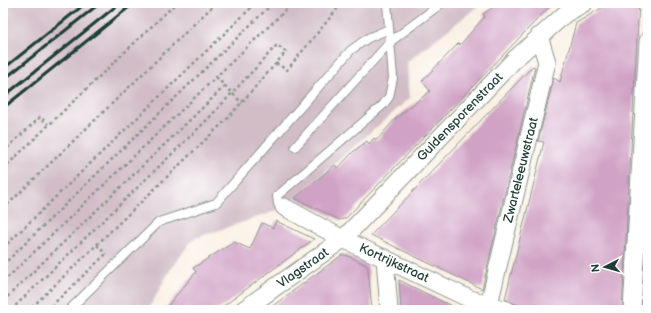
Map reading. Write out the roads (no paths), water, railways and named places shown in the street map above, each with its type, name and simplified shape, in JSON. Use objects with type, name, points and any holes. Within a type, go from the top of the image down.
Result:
[{"type":"street","name":"Guldensporenstraat","points":[[343,239],[539,36],[565,14],[584,3]]},
{"type":"street","name":"Zwarteleeuwstraat","points":[[489,304],[547,62],[539,36]]},
{"type":"street","points":[[632,310],[648,41]]},
{"type":"street","name":"Kortrijkstraat","points":[[284,208],[343,239],[470,299],[507,310]]},
{"type":"street","name":"Vlagstraat","points":[[243,310],[343,239]]},
{"type":"street","points":[[385,258],[389,310]]},
{"type":"lane","points":[[284,208],[278,204],[276,196],[383,105],[389,97],[393,78],[387,3]]},
{"type":"lane","points":[[295,147],[390,42],[442,3]]},
{"type":"lane","points":[[69,310],[159,222],[216,203],[351,50],[368,38],[389,29]]},
{"type":"railway","points":[[3,69],[86,3]]},
{"type":"railway","points":[[3,80],[100,3]]},
{"type":"railway","points":[[3,97],[120,3]]},
{"type":"railway","points":[[3,108],[134,3]]}]
